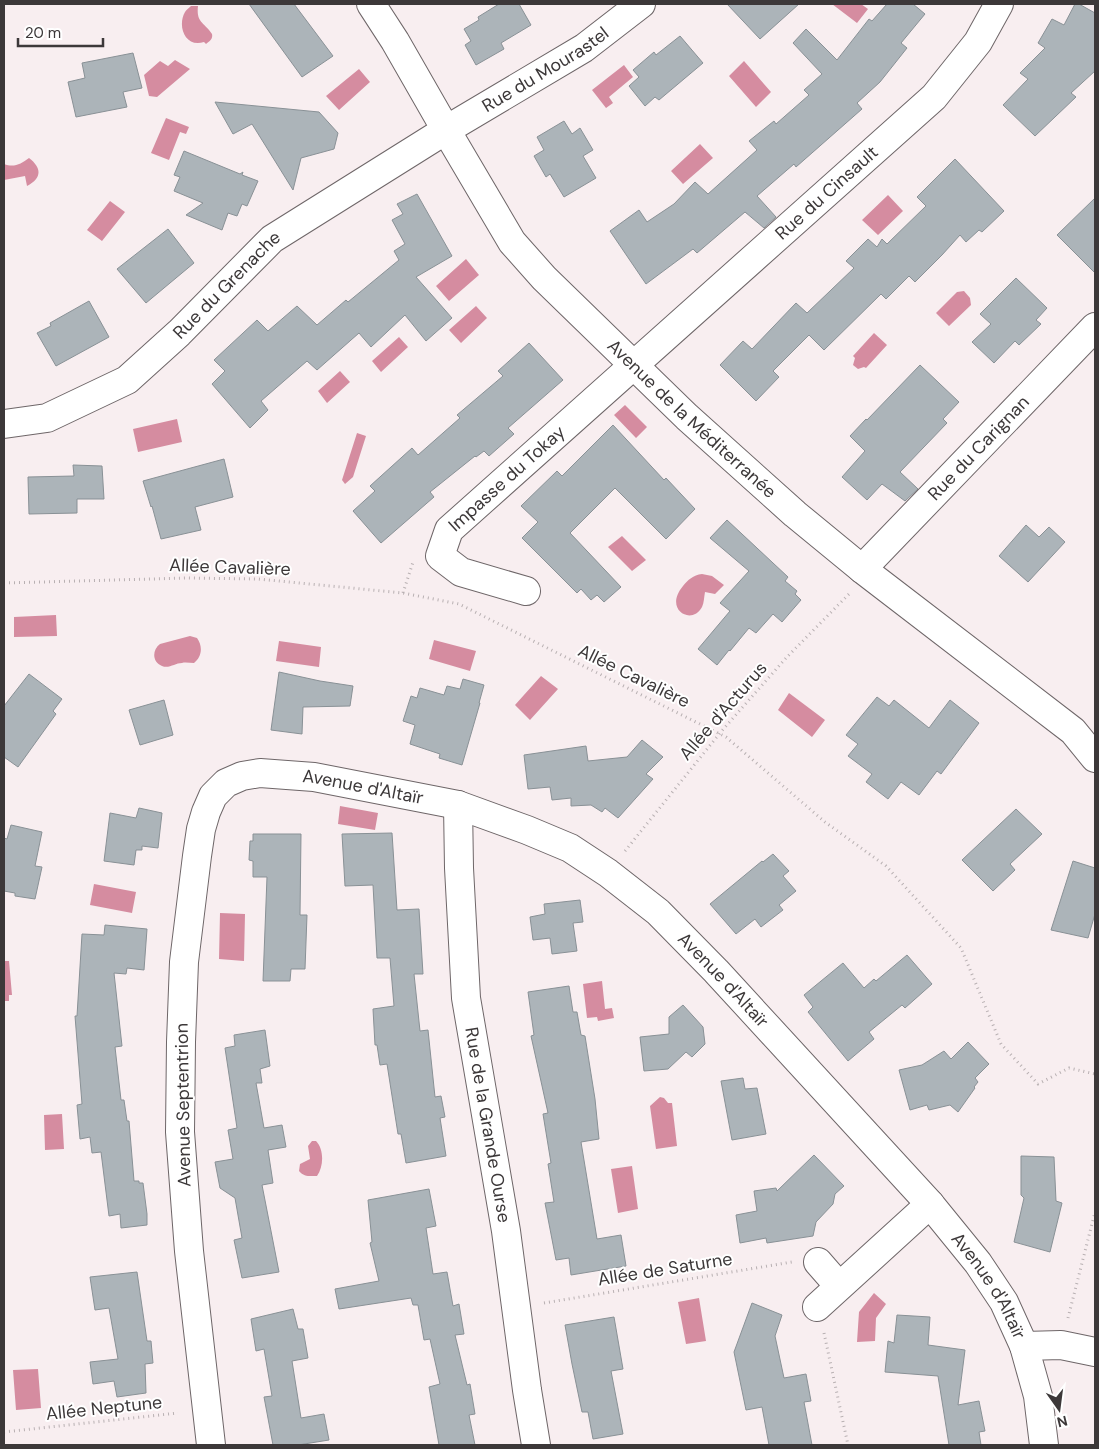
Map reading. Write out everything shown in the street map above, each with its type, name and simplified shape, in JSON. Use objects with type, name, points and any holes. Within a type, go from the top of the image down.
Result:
[{"type":"street","name":"Avenue de la Méditerranée","points":[[371,4],[395,41],[512,242],[544,278],[687,417],[788,507],[865,571],[1073,731],[1095,758]]},
{"type":"street","name":"Rue du Mourastel","points":[[446,130],[584,48],[641,4]]},
{"type":"street","name":"Rue du Cinsault","points":[[633,366],[934,97],[978,42],[1000,4]]},
{"type":"street","name":"Rue du Grenache","points":[[4,424],[47,418],[127,380],[179,333],[272,239],[446,130]]},
{"type":"street","name":"Rue du Carignan","points":[[865,571],[1095,327]]},
{"type":"street","name":"Impasse du Tokay","points":[[526,591],[461,572],[440,556],[449,530],[633,366]]},
{"type":"street","name":"Avenue d'Altaïr","points":[[214,796],[226,783],[242,776],[260,773],[314,777],[458,805],[570,848],[608,873],[658,912],[716,971],[930,1204],[978,1262],[1004,1302],[1024,1346],[1038,1396],[1044,1445]]},
{"type":"street","name":"Avenue Septentrion","points":[[211,1445],[189,1251],[180,1132],[180,1087],[184,962],[201,829],[206,812],[214,796]]},
{"type":"street","name":"Rue de la Grande Ourse","points":[[458,805],[459,868],[466,998],[506,1231],[536,1445]]},
{"type":"street","points":[[817,1307],[930,1204]]},
{"type":"street","points":[[818,1262],[839,1286]]},
{"type":"street","points":[[1024,1346],[1061,1345],[1095,1352]]},
{"type":"path","name":"Allée d'Acturus","points":[[608,873],[720,733],[865,571]]},
{"type":"path","name":"Allée Cavalière","points":[[4,583],[187,578],[258,579],[403,592],[460,604],[710,730],[720,733],[731,741],[825,822],[893,872],[961,948],[1001,1044],[1038,1084],[1069,1068],[1095,1074]]},
{"type":"path","points":[[1061,1345],[1095,1212]]},
{"type":"path","name":"Allée de Saturne","points":[[516,1308],[809,1259],[818,1262]]},
{"type":"path","points":[[817,1307],[848,1445]]},
{"type":"path","name":"Allée Neptune","points":[[4,1432],[206,1410]]},
{"type":"shaded area","points":[[832,4],[861,4],[868,9],[857,23]]},
{"type":"shaded area","points":[[191,6],[198,6],[199,19],[212,34],[212,39],[206,44],[204,42],[192,42],[182,29],[185,11]]},
{"type":"shaded area","points":[[175,60],[190,69],[157,97],[149,96],[144,75],[160,61],[168,66]]},
{"type":"shaded area","points":[[744,61],[771,92],[756,107],[729,76]]},
{"type":"shaded area","points":[[624,65],[633,77],[609,97],[613,103],[606,108],[592,90]]},
{"type":"shaded area","points":[[359,69],[370,82],[339,110],[326,96]]},
{"type":"shaded area","points":[[166,118],[189,127],[186,134],[180,132],[169,160],[151,153]]},
{"type":"shaded area","points":[[700,144],[713,158],[683,184],[671,171]]},
{"type":"shaded area","points":[[29,158],[38,169],[38,176],[32,183],[27,186],[25,176],[4,180],[4,164],[17,165]]},
{"type":"shaded area","points":[[888,195],[903,211],[878,235],[862,220]]},
{"type":"shaded area","points":[[110,201],[125,212],[102,241],[87,230]]},
{"type":"shaded area","points":[[466,259],[479,275],[449,301],[436,286]]},
{"type":"shaded area","points":[[964,291],[970,298],[971,305],[949,326],[936,313],[957,292]]},
{"type":"shaded area","points":[[476,306],[487,318],[461,343],[449,330]]},
{"type":"shaded area","points":[[874,333],[887,345],[866,368],[858,369],[853,365],[855,358],[853,356]]},
{"type":"shaded area","points":[[399,337],[408,347],[381,372],[372,361]]},
{"type":"shaded area","points":[[340,371],[350,382],[327,403],[318,391]]},
{"type":"shaded area","points":[[625,405],[647,427],[636,438],[614,415]]},
{"type":"shaded area","points":[[177,419],[182,442],[138,452],[133,429]]},
{"type":"shaded area","points":[[357,433],[366,436],[353,477],[345,484],[342,480]]},
{"type":"shaded area","points":[[622,536],[646,560],[632,571],[608,547]]},
{"type":"shaded area","points":[[696,575],[712,576],[724,585],[715,594],[705,592],[704,602],[697,613],[686,615],[681,613],[676,602],[678,595],[689,580]]},
{"type":"shaded area","points":[[56,615],[57,636],[14,637],[14,617]]},
{"type":"shaded area","points":[[190,636],[197,638],[201,648],[199,658],[194,663],[183,663],[165,667],[156,662],[154,653],[160,644]]},
{"type":"shaded area","points":[[434,640],[476,651],[470,671],[429,659]]},
{"type":"shaded area","points":[[279,641],[321,647],[319,667],[276,661]]},
{"type":"shaded area","points":[[541,676],[558,689],[530,720],[515,705]]},
{"type":"shaded area","points":[[789,693],[825,720],[812,737],[778,710]]},
{"type":"shaded area","points":[[340,806],[378,813],[375,830],[338,824]]},
{"type":"shaded area","points":[[94,884],[136,892],[132,913],[90,905]]},
{"type":"shaded area","points":[[220,913],[245,914],[244,961],[219,959]]},
{"type":"shaded area","points":[[4,961],[9,961],[12,995],[9,995],[9,1001],[4,1001]]},
{"type":"shaded area","points":[[602,981],[605,1009],[612,1008],[614,1018],[598,1021],[597,1017],[587,1018],[583,984]]},
{"type":"shaded area","points":[[660,1097],[664,1098],[668,1103],[672,1103],[677,1146],[656,1149],[650,1106]]},
{"type":"shaded area","points":[[62,1114],[64,1149],[45,1150],[44,1115]]},
{"type":"shaded area","points":[[312,1141],[316,1141],[319,1144],[322,1153],[321,1167],[317,1176],[305,1175],[299,1171],[300,1164],[310,1159],[308,1146]]},
{"type":"shaded area","points":[[632,1166],[638,1209],[618,1213],[611,1169]]},
{"type":"shaded area","points":[[874,1293],[886,1304],[876,1318],[875,1341],[857,1342],[859,1312]]},
{"type":"shaded area","points":[[699,1298],[706,1341],[686,1344],[678,1302]]},
{"type":"shaded area","points":[[38,1369],[41,1408],[16,1410],[13,1370]]},
{"type":"building","points":[[249,4],[294,4],[333,56],[302,77]]},
{"type":"building","points":[[499,4],[519,4],[531,25],[501,43],[504,49],[476,65],[465,45],[471,41],[464,29],[479,20],[478,17]]},
{"type":"building","points":[[727,4],[799,4],[760,39]]},
{"type":"building","points":[[887,4],[913,4],[925,14],[901,43],[907,48],[880,82],[857,103],[862,109],[796,167],[794,164],[757,196],[776,217],[764,228],[745,212],[697,253],[693,249],[646,284],[610,231],[639,210],[647,222],[674,204],[695,182],[708,194],[757,150],[749,141],[774,121],[776,124],[809,95],[804,90],[822,74],[793,43],[806,29],[837,60],[869,19],[872,21]]},
{"type":"building","points":[[1075,4],[1079,4],[1095,13],[1095,71],[1071,93],[1076,97],[1035,136],[1003,105],[1028,79],[1020,73],[1045,48],[1038,43],[1052,19],[1064,25]]},
{"type":"building","points":[[680,36],[703,63],[659,100],[655,97],[645,106],[629,86],[639,77],[633,70],[654,52],[656,55]]},
{"type":"building","points":[[133,53],[142,88],[123,92],[127,107],[76,117],[68,82],[85,78],[82,63]]},
{"type":"building","points":[[215,102],[319,112],[338,133],[334,149],[301,158],[293,190],[252,124],[233,134]]},
{"type":"building","points":[[564,121],[572,134],[580,128],[593,150],[583,156],[596,178],[564,197],[550,174],[546,177],[534,156],[544,150],[537,137]]},
{"type":"building","points":[[184,151],[240,174],[243,172],[242,175],[258,181],[247,206],[242,204],[237,216],[228,213],[222,230],[186,215],[203,203],[174,191],[180,177],[174,175]]},
{"type":"building","points":[[955,159],[1004,211],[982,232],[979,230],[966,242],[960,235],[915,282],[909,276],[886,299],[881,294],[824,350],[809,335],[773,371],[779,377],[756,401],[720,365],[743,341],[752,349],[796,303],[807,313],[854,268],[846,261],[868,239],[877,247],[882,239],[887,244],[926,206],[917,197]]},
{"type":"building","points":[[417,194],[452,256],[416,277],[452,318],[426,341],[405,315],[371,347],[359,333],[317,370],[307,361],[261,401],[268,410],[250,428],[212,384],[225,371],[214,360],[257,320],[268,331],[297,306],[317,325],[346,300],[348,302],[399,260],[394,251],[405,244],[392,220],[403,214],[397,204]]},
{"type":"building","points":[[1095,198],[1095,273],[1057,235]]},
{"type":"building","points":[[168,229],[194,263],[146,303],[117,269]]},
{"type":"building","points":[[1016,278],[1047,308],[1036,320],[1041,324],[1019,345],[1015,341],[994,363],[972,342],[991,324],[980,314]]},
{"type":"building","points":[[89,301],[109,337],[56,366],[37,333],[51,326],[50,323]]},
{"type":"building","points":[[529,343],[563,380],[508,428],[514,434],[489,456],[484,451],[475,456],[430,492],[434,497],[381,543],[353,511],[375,491],[370,486],[412,448],[418,455],[460,418],[457,415],[503,376],[498,371]]},
{"type":"building","points":[[920,365],[959,402],[943,419],[947,423],[900,472],[918,489],[905,501],[882,484],[867,500],[842,477],[865,451],[850,436]]},
{"type":"building","points":[[613,425],[664,480],[666,478],[695,509],[666,539],[615,488],[570,533],[621,587],[604,602],[597,595],[591,600],[581,589],[577,593],[522,538],[538,522],[521,506],[557,471],[562,476]]},
{"type":"building","points":[[224,459],[233,497],[195,507],[201,530],[161,539],[143,481]]},
{"type":"building","points":[[73,465],[102,466],[104,499],[77,499],[77,513],[29,514],[28,477],[74,476]]},
{"type":"building","points":[[727,520],[788,577],[785,581],[797,591],[795,594],[801,600],[782,622],[773,614],[756,633],[749,628],[717,665],[698,649],[730,611],[720,603],[749,571],[710,538]]},
{"type":"building","points":[[1026,525],[1039,537],[1049,527],[1065,542],[1028,582],[999,556]]},
{"type":"building","points":[[279,672],[353,686],[350,706],[303,707],[302,734],[271,730]]},
{"type":"building","points":[[29,674],[62,699],[53,711],[56,714],[18,767],[4,757],[4,706]]},
{"type":"building","points":[[463,679],[484,685],[462,765],[439,758],[440,754],[410,744],[415,725],[403,721],[411,696],[417,698],[420,688],[444,695],[447,686],[460,689]]},
{"type":"building","points":[[877,697],[889,706],[894,700],[929,728],[950,700],[979,723],[941,774],[937,771],[919,795],[901,782],[888,799],[866,782],[872,774],[848,756],[858,744],[846,735]]},
{"type":"building","points":[[164,700],[173,735],[140,745],[129,710]]},
{"type":"building","points":[[642,740],[663,757],[646,774],[653,779],[618,818],[605,808],[602,812],[591,805],[571,806],[571,798],[552,800],[550,787],[528,789],[524,755],[586,746],[588,761],[627,757]]},
{"type":"building","points":[[139,808],[162,813],[158,848],[142,846],[142,850],[136,850],[134,865],[104,861],[110,813],[136,818]]},
{"type":"building","points":[[1016,809],[1042,834],[1010,864],[1015,870],[993,891],[962,860]]},
{"type":"building","points":[[11,825],[42,832],[35,866],[42,867],[35,899],[15,896],[15,893],[4,891],[4,838],[7,839]]},
{"type":"building","points":[[392,833],[397,910],[419,909],[423,974],[414,974],[420,1031],[428,1030],[435,1097],[441,1096],[445,1117],[440,1118],[446,1156],[406,1163],[401,1134],[398,1134],[387,1064],[380,1065],[377,1045],[375,1045],[373,1009],[394,1006],[390,958],[377,958],[373,885],[345,886],[342,834]]},
{"type":"building","points":[[253,834],[301,834],[300,915],[307,915],[305,969],[291,969],[290,981],[263,981],[267,877],[253,877],[253,861],[249,860],[250,841],[253,841]]},
{"type":"building","points":[[773,854],[789,871],[783,876],[796,891],[779,905],[783,910],[761,927],[755,919],[736,934],[710,904]]},
{"type":"building","points":[[1073,861],[1095,868],[1095,914],[1088,938],[1051,930]]},
{"type":"building","points":[[580,900],[583,922],[573,923],[577,951],[552,954],[550,938],[533,940],[530,917],[545,914],[544,904]]},
{"type":"building","points":[[105,925],[147,929],[144,970],[127,968],[126,974],[114,973],[122,1046],[115,1047],[121,1100],[124,1100],[127,1121],[129,1121],[134,1181],[143,1183],[147,1214],[147,1225],[121,1228],[120,1214],[109,1216],[101,1152],[92,1153],[90,1137],[80,1139],[77,1105],[82,1104],[75,1016],[77,1016],[82,934],[104,935]]},
{"type":"building","points":[[907,955],[932,984],[905,1008],[902,1005],[869,1032],[874,1039],[848,1061],[808,1012],[813,1007],[804,995],[843,963],[864,988],[874,979],[876,981]]},
{"type":"building","points":[[569,986],[573,1012],[577,1012],[581,1035],[585,1036],[595,1099],[599,1139],[581,1142],[597,1239],[621,1235],[626,1266],[571,1275],[569,1258],[556,1260],[545,1203],[554,1202],[548,1164],[551,1163],[543,1114],[548,1113],[531,1036],[534,1035],[528,992]]},
{"type":"building","points":[[683,1005],[703,1027],[705,1044],[692,1057],[686,1052],[668,1069],[644,1071],[640,1037],[669,1034],[669,1017]]},
{"type":"building","points":[[265,1030],[270,1066],[260,1069],[262,1083],[256,1083],[264,1128],[282,1125],[286,1147],[268,1150],[273,1183],[262,1185],[279,1272],[242,1278],[234,1240],[242,1238],[235,1198],[220,1188],[215,1162],[233,1159],[228,1130],[237,1128],[225,1048],[235,1046],[234,1035]]},
{"type":"building","points":[[968,1042],[989,1064],[975,1078],[978,1082],[975,1088],[958,1112],[950,1105],[929,1110],[927,1105],[910,1110],[899,1070],[922,1065],[944,1051],[951,1059]]},
{"type":"building","points":[[743,1078],[745,1089],[757,1088],[766,1134],[732,1140],[721,1081]]},
{"type":"building","points":[[814,1155],[844,1186],[835,1194],[833,1204],[816,1222],[813,1236],[767,1243],[766,1238],[740,1243],[736,1215],[757,1211],[754,1191],[776,1188],[777,1191]]},
{"type":"building","points":[[1021,1156],[1054,1157],[1056,1201],[1062,1203],[1050,1252],[1014,1242],[1024,1198],[1021,1195]]},
{"type":"building","points":[[429,1189],[436,1226],[426,1228],[433,1274],[447,1272],[453,1306],[459,1304],[464,1334],[455,1335],[467,1385],[470,1384],[475,1414],[469,1415],[475,1445],[439,1445],[429,1387],[440,1384],[430,1339],[424,1340],[418,1305],[413,1305],[411,1298],[339,1309],[335,1289],[379,1281],[370,1243],[372,1242],[368,1200]]},
{"type":"building","points":[[137,1272],[147,1341],[151,1341],[153,1363],[145,1364],[146,1393],[117,1397],[114,1381],[93,1384],[90,1362],[118,1359],[109,1308],[95,1310],[90,1277]]},
{"type":"building","points":[[752,1303],[782,1315],[775,1336],[784,1378],[806,1374],[811,1401],[804,1402],[812,1445],[769,1445],[762,1407],[746,1410],[734,1352]]},
{"type":"building","points":[[293,1309],[298,1329],[303,1329],[308,1358],[292,1361],[301,1418],[324,1414],[329,1440],[298,1445],[273,1445],[264,1397],[272,1396],[264,1349],[256,1351],[251,1319]]},
{"type":"building","points":[[897,1315],[930,1317],[928,1345],[965,1350],[958,1405],[979,1401],[985,1431],[979,1432],[981,1445],[949,1445],[938,1376],[885,1372],[888,1341],[894,1343]]},
{"type":"building","points":[[614,1317],[623,1369],[611,1371],[623,1434],[593,1439],[588,1412],[582,1412],[565,1325]]}]
